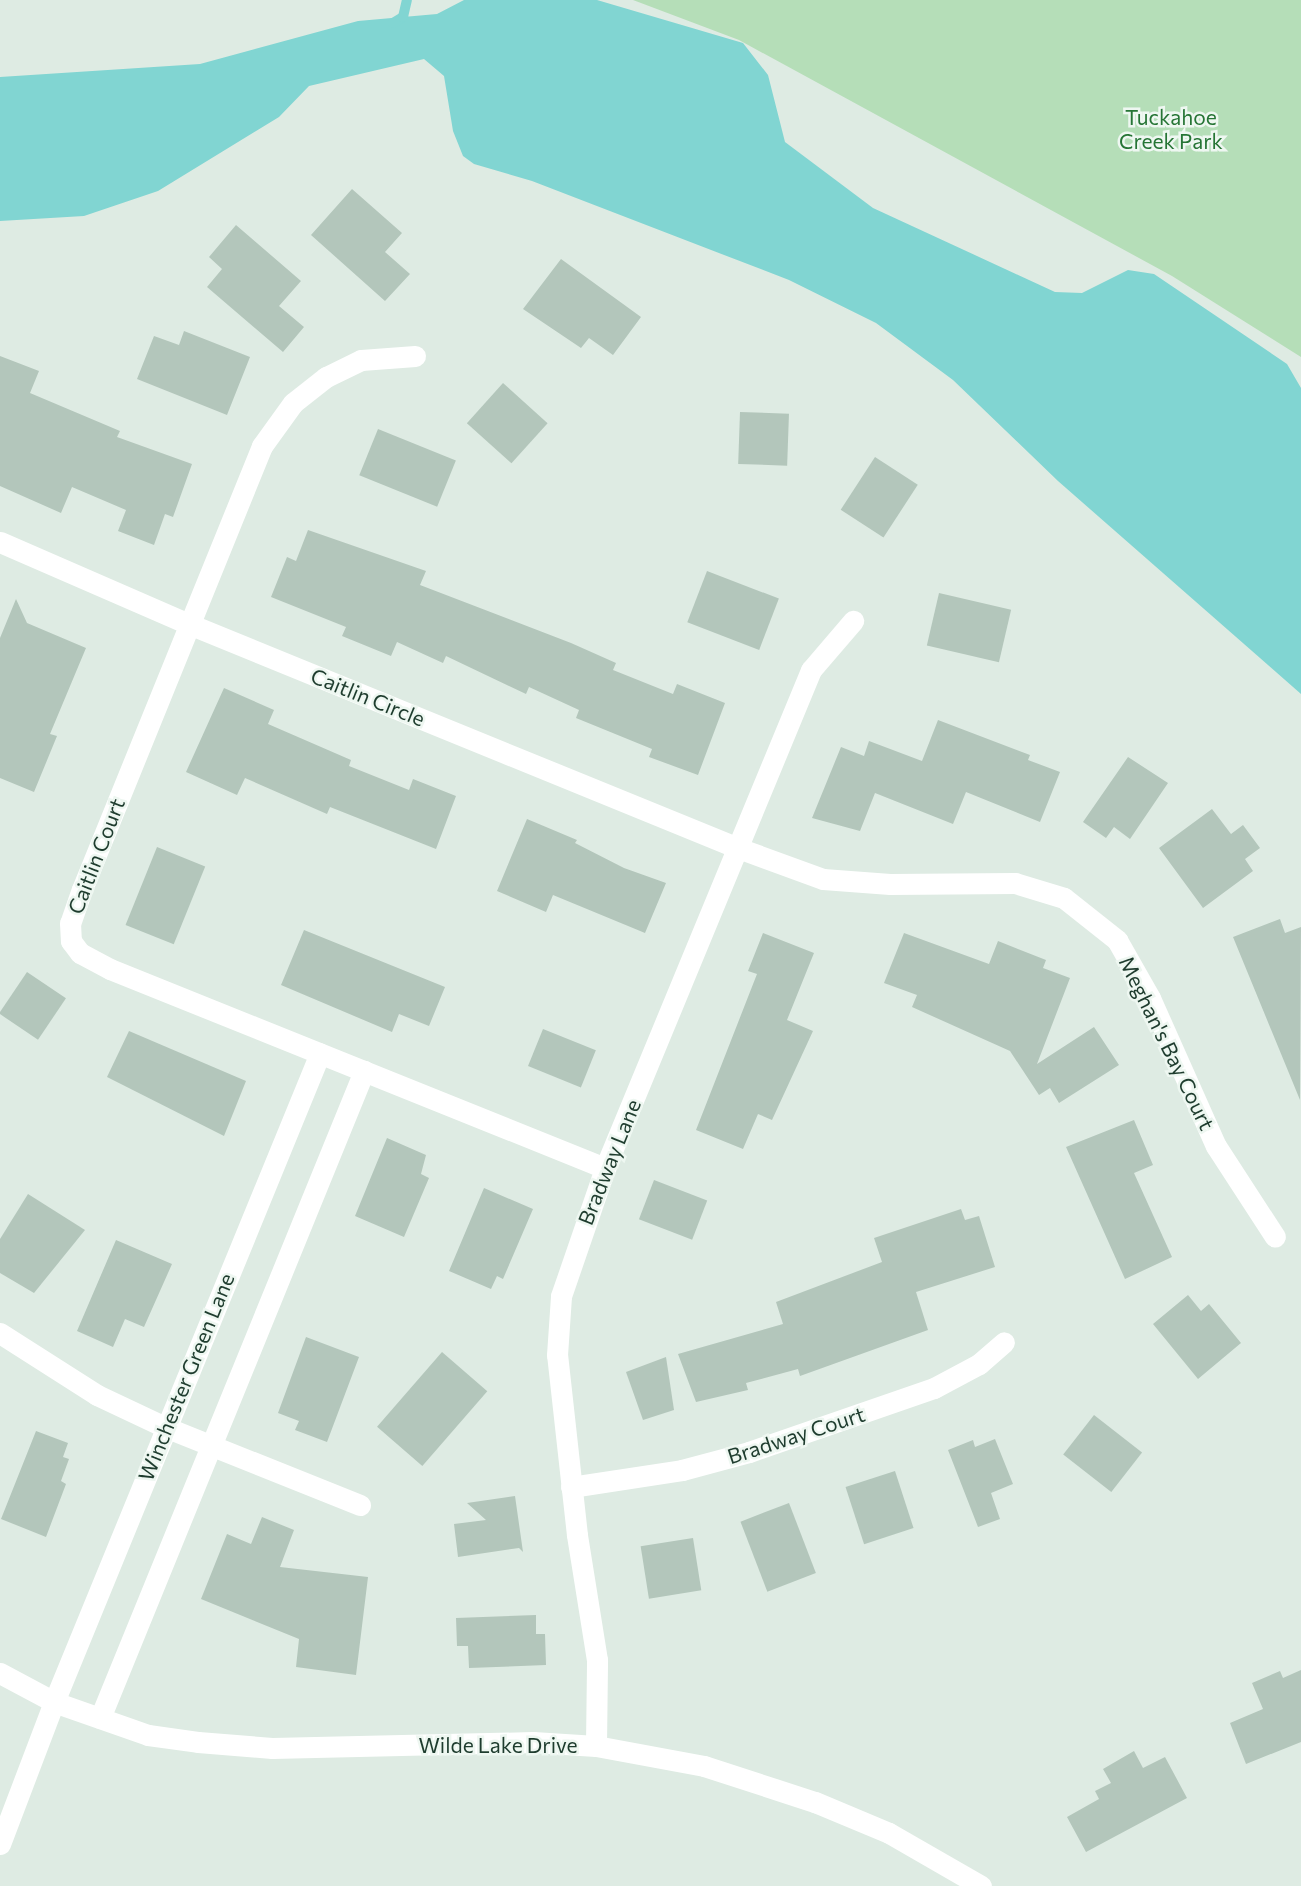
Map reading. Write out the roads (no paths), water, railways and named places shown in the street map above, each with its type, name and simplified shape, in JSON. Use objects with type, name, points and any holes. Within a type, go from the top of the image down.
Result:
[{"type":"street","name":"Caitlin Court","points":[[415,356],[361,360],[326,377],[293,403],[262,446],[82,889],[70,923],[71,941],[80,953],[110,969],[605,1168]]},
{"type":"street","name":"Caitlin Circle","points":[[0,542],[189,624],[738,848]]},
{"type":"street","name":"Bradway Lane","points":[[596,1746],[597,1660],[571,1487],[557,1355],[561,1296],[605,1168],[810,670],[853,621]]},
{"type":"street","name":"Meghan's Bay Court","points":[[738,848],[841,882],[1016,883],[1064,898],[1093,917],[1116,940],[1143,986],[1216,1146],[1275,1237]]},
{"type":"street","name":"Winchester Green Lane","points":[[0,1844],[165,1427],[320,1054]]},
{"type":"street","points":[[100,1718],[364,1072]]},
{"type":"street","points":[[0,1333],[97,1395],[210,1446],[360,1505]]},
{"type":"street","name":"Bradway Court","points":[[571,1487],[682,1470],[749,1452],[934,1388],[979,1364],[1004,1342]]},
{"type":"street","name":"Wilde Lake Drive","points":[[0,1673],[54,1702],[148,1735],[272,1748],[533,1742],[596,1746],[704,1766],[815,1802],[889,1833],[981,1886]]},
{"type":"water","points":[[464,0],[597,0],[743,43],[768,75],[785,142],[873,208],[1055,292],[1082,293],[1128,270],[1154,274],[1287,364],[1301,388],[1301,694],[1058,481],[953,380],[876,323],[789,280],[532,181],[474,164],[463,156],[453,131],[444,76],[424,59],[309,86],[279,117],[158,191],[84,216],[0,221],[0,77],[200,64],[358,21],[437,14]]},
{"type":"waterway","points":[[393,23],[403,17],[407,0]]},
{"type":"park label","name":"Tuckahoe Creek Park","points":[[1171,129]]}]
